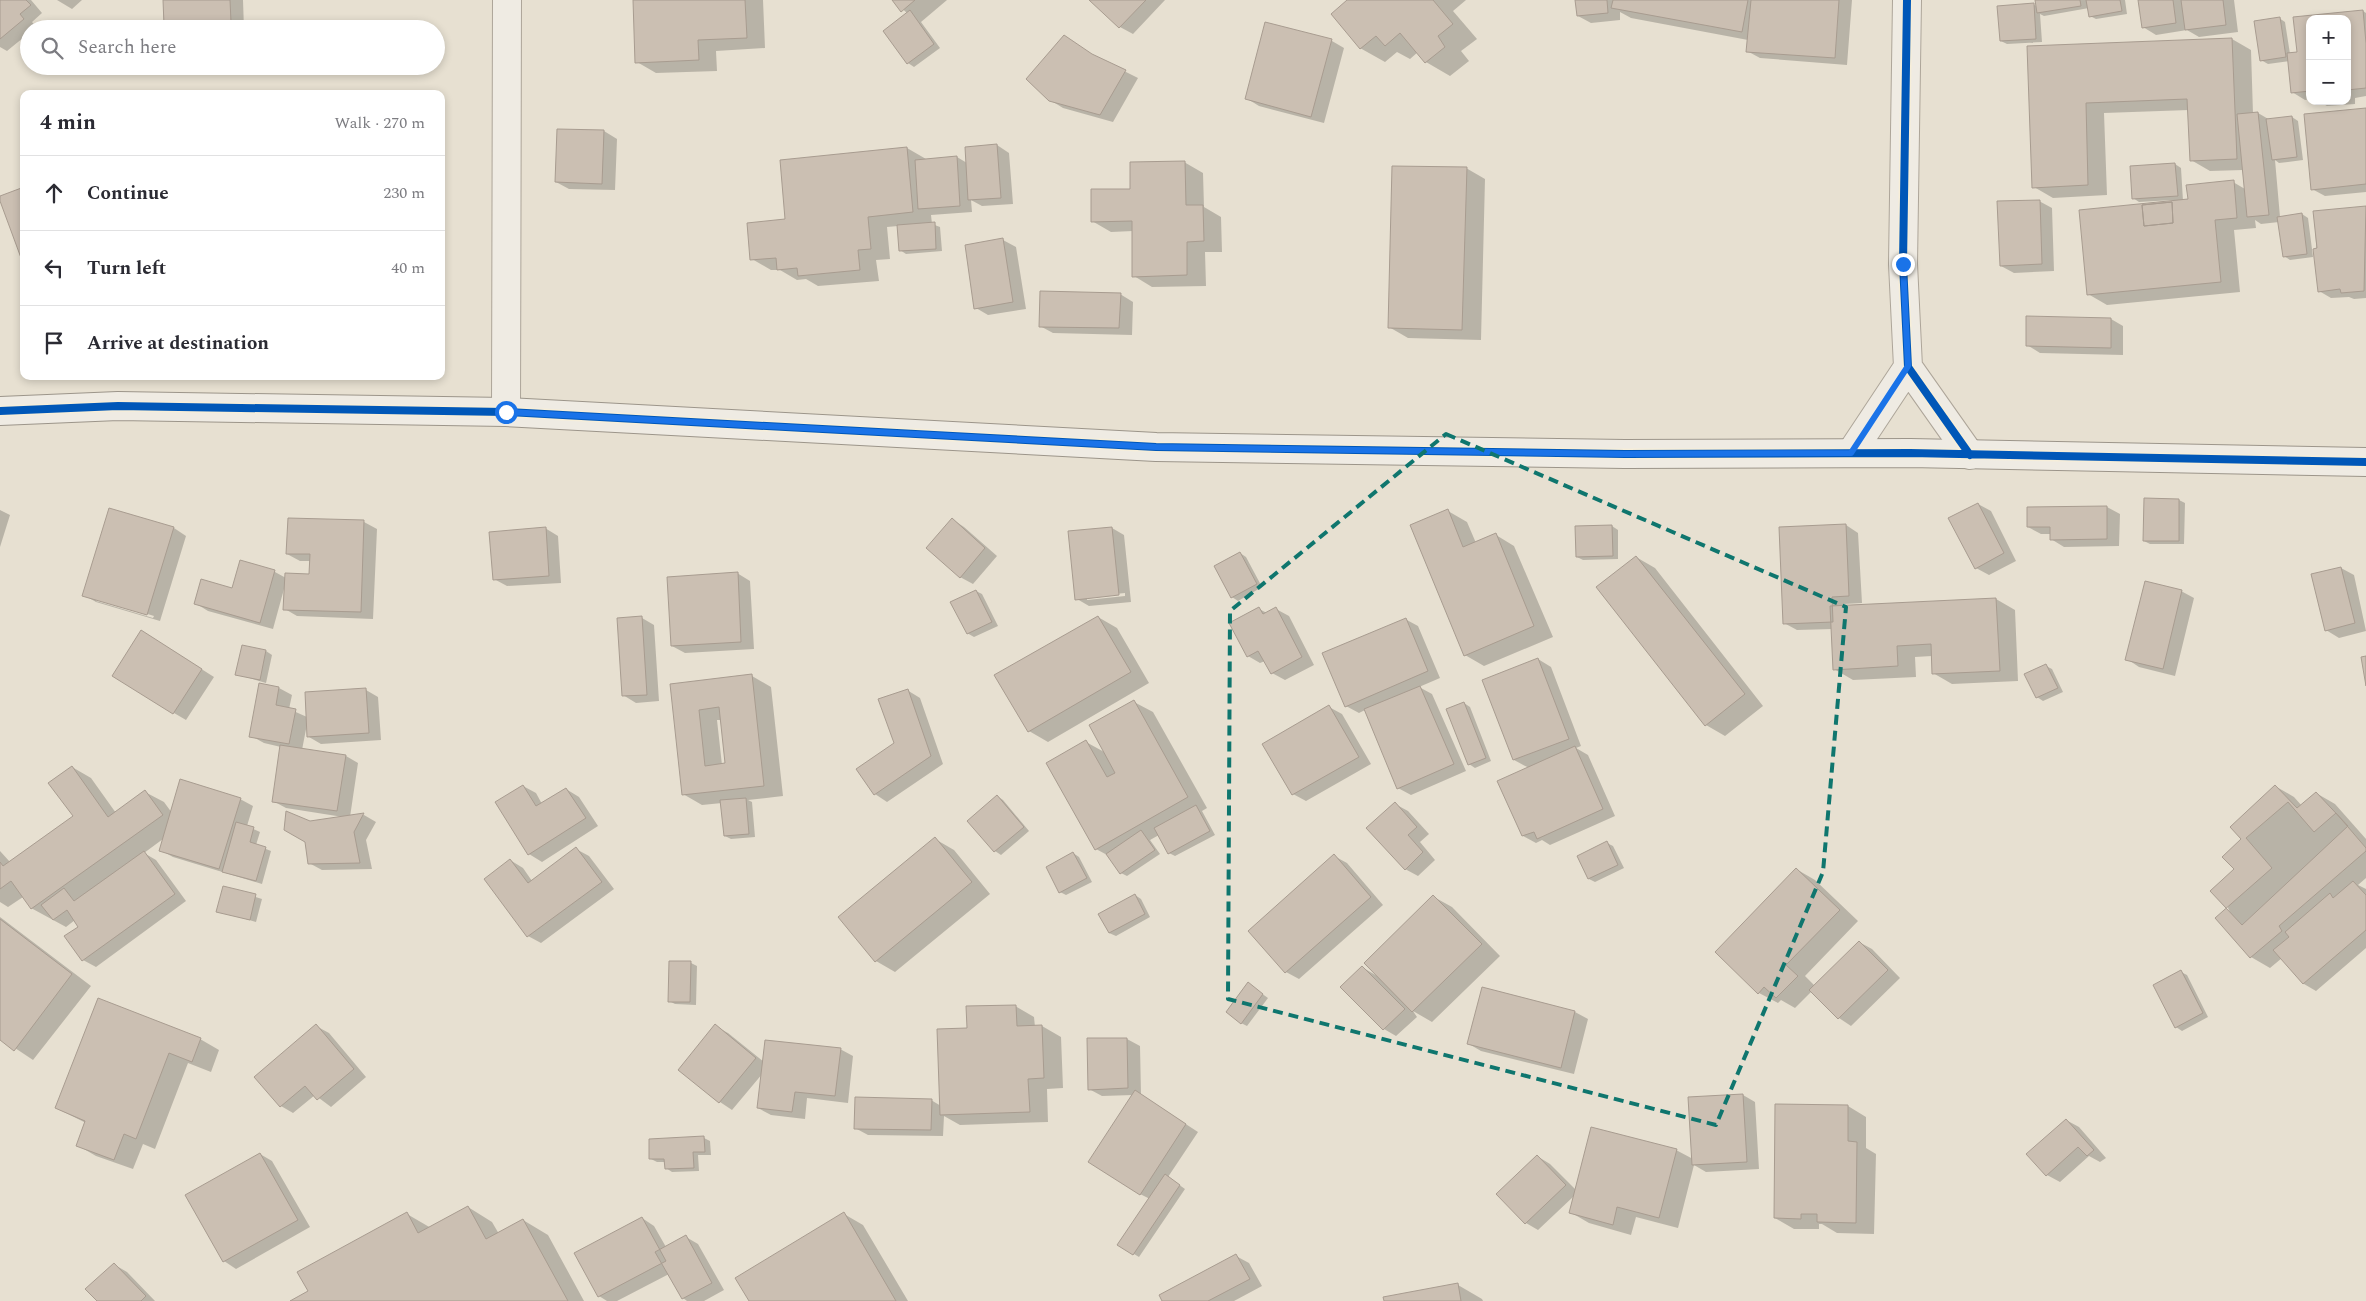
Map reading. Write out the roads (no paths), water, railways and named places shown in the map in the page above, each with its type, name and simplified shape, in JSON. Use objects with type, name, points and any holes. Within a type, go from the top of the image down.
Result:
[{"type":"street","points":[[506,412],[508,0]]},
{"type":"street","points":[[1907,0],[1903,264],[1908,366],[1970,455]]},
{"type":"street","points":[[1851,453],[1908,366]]},
{"type":"street","points":[[0,411],[118,406],[506,412],[1156,447],[1625,454],[1851,453],[2366,462]]}]
